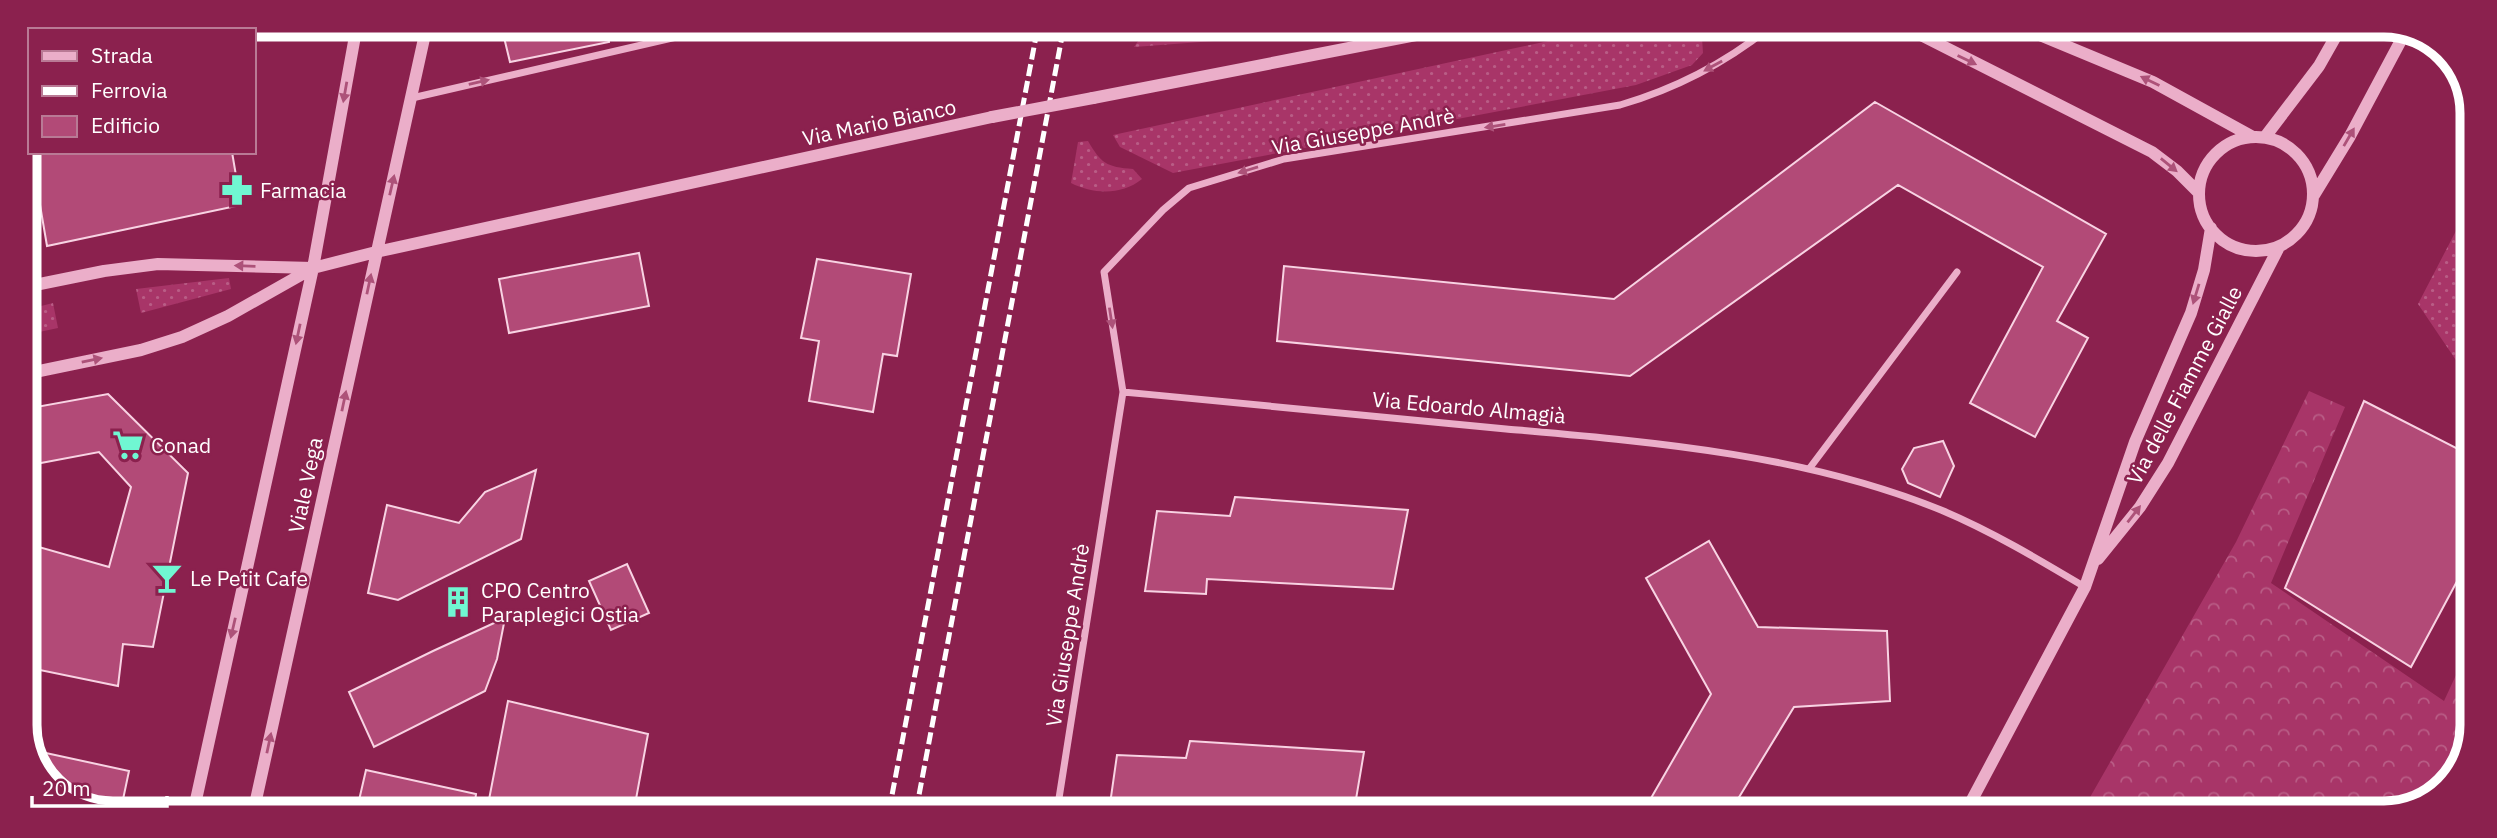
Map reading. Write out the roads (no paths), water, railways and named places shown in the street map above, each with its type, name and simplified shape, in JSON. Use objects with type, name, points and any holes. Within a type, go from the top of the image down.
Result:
[{"type":"street","name":"Viale Vega","points":[[196,801],[313,268],[355,37]]},
{"type":"street","name":"Viale Vega","points":[[256,801],[425,37]]},
{"type":"street","points":[[412,98],[676,37]]},
{"type":"street","name":"Via Mario Bianco","points":[[313,268],[992,117],[1406,37]]},
{"type":"street","name":"Via Giuseppe Andrè","points":[[1059,801],[1123,392],[1104,272],[1163,210],[1189,188],[1284,159],[1620,105],[1666,90],[1741,49],[1757,37]]},
{"type":"street","points":[[1925,37],[2152,152],[2199,193]]},
{"type":"street","points":[[2045,37],[2153,82],[2259,137],[2278,141],[2301,158],[2308,170],[2314,195]]},
{"type":"street","points":[[2335,37],[2319,66],[2259,137],[2232,142],[2215,155],[2202,174],[2199,193],[2205,221],[2217,236],[2233,247],[2248,251],[2278,248],[2298,234],[2311,210],[2314,195],[2350,136],[2402,39]]},
{"type":"street","name":"Via delle Fiamme Gialle","points":[[1971,801],[2085,587],[2135,442],[2190,313],[2204,270],[2211,228]]},
{"type":"street","name":"Via delle Fiamme Gialle","points":[[2092,567],[2140,507],[2168,463],[2278,248]]},
{"type":"street","points":[[37,285],[104,271],[158,264],[313,268]]},
{"type":"street","points":[[37,372],[141,350],[182,337],[228,316],[313,268]]},
{"type":"street","points":[[1809,470],[1957,272]]},
{"type":"street","name":"Via Edoardo Almagià","points":[[1123,392],[1651,442],[1809,470],[1870,486],[1939,510],[1995,535],[2085,587]]},
{"type":"railway","points":[[891,801],[1036,37]]},
{"type":"railway","points":[[918,801],[1062,37]]},
{"type":"place","name":"Farmacia","points":[[237,190]]},
{"type":"place","name":"Conad","points":[[128,445]]},
{"type":"place","name":"Le Petit Cafe","points":[[167,578]]},
{"type":"place","name":"CPO Centro Paraplegici Ostia","points":[[458,602]]}]
